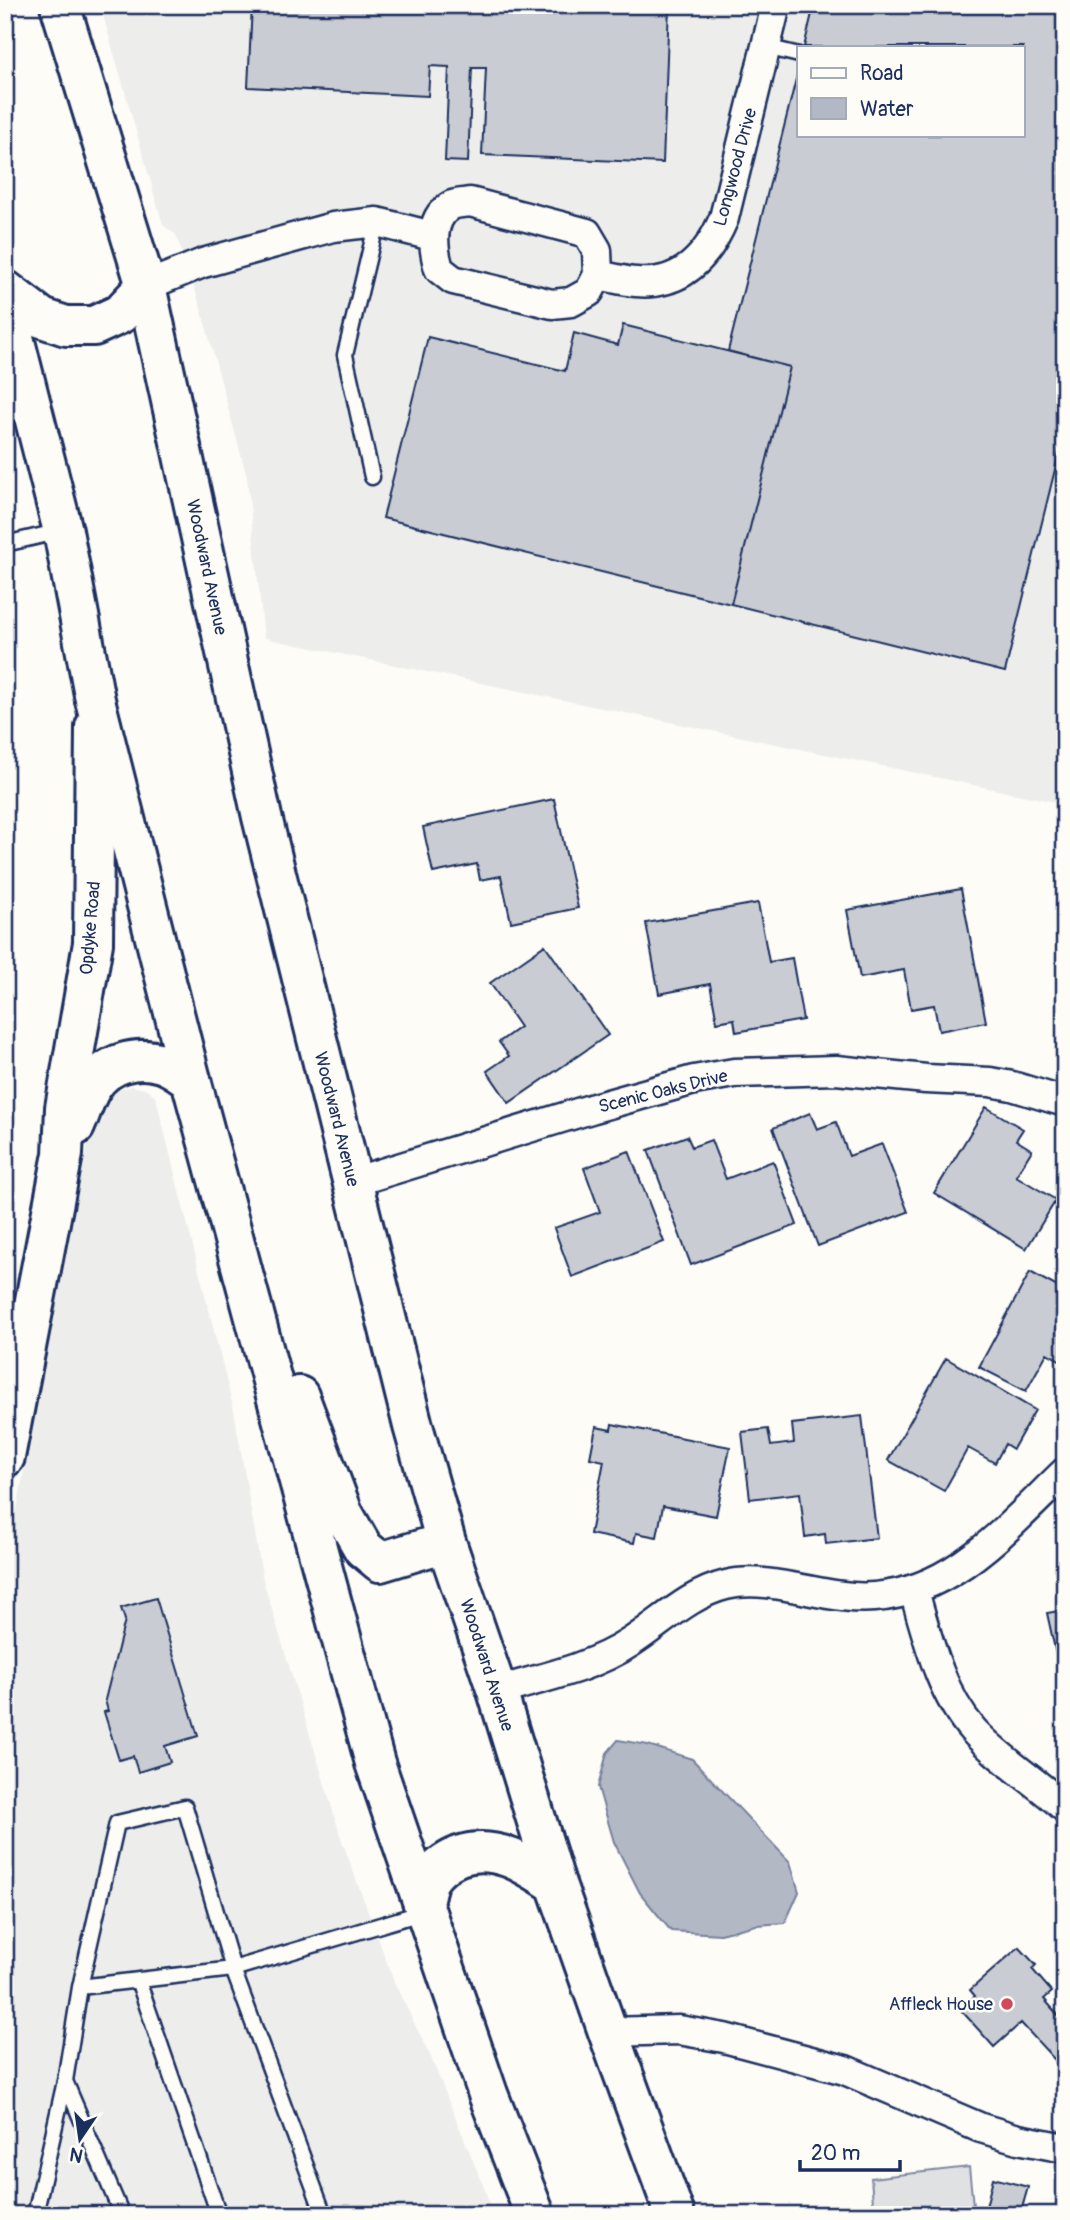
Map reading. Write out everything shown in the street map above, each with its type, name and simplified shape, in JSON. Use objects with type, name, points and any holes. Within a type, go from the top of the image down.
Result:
[{"type":"main road","name":"Woodward Avenue","points":[[60,5],[146,286],[262,817],[410,1412],[446,1542],[497,1691],[556,1884],[675,2215]]},
{"type":"main road","points":[[5,290],[42,318],[66,326],[94,326],[120,314],[146,286]]},
{"type":"main road","points":[[5,302],[63,531],[95,700],[191,1080],[375,1763],[488,2094],[535,2215]]},
{"type":"main road","name":"Opdyke Road","points":[[5,1457],[63,1154],[65,1108],[93,943],[95,700]]},
{"type":"main road","name":"Opdyke Road","points":[[63,1154],[92,1086],[105,1071],[123,1062],[141,1059],[163,1063],[191,1080]]},
{"type":"main road","points":[[222,1195],[343,1514],[363,1548],[380,1562],[446,1542]]},
{"type":"main road","points":[[424,1907],[430,1879],[446,1861],[471,1852],[497,1853],[523,1863],[556,1884]]},
{"type":"street","name":"Longwood Drive","points":[[598,275],[638,282],[667,278],[700,260],[715,240],[724,218],[776,5]]},
{"type":"street","points":[[470,202],[587,233],[597,250],[598,275],[589,292],[571,302],[552,304],[453,280],[439,269],[432,236],[441,216],[452,205],[470,202]]},
{"type":"street","points":[[146,286],[216,259],[333,227],[377,222],[432,236]]},
{"type":"street","name":"Scenic Oaks Drive","points":[[353,1182],[594,1108],[694,1080],[734,1073],[836,1070],[990,1082],[1065,1102]]},
{"type":"street","points":[[497,1691],[581,1666],[612,1653],[694,1598],[726,1585],[771,1585],[849,1597],[885,1597],[914,1591],[941,1579],[1018,1520],[1065,1472]]},
{"type":"street","points":[[914,1591],[939,1671],[962,1716],[989,1746],[1065,1808]]},
{"type":"street","points":[[608,2032],[679,2030],[724,2038],[845,2070],[981,2128],[1018,2140],[1065,2147]]},
{"type":"lane","points":[[766,47],[797,55]]},
{"type":"lane","points":[[372,477],[345,355],[377,222]]},
{"type":"lane","points":[[5,544],[63,531]]},
{"type":"lane","points":[[35,2215],[65,2081],[80,1987],[117,1823],[185,1807],[233,1969],[324,2215]]},
{"type":"lane","points":[[80,1987],[233,1969],[424,1907]]},
{"type":"lane","points":[[138,1980],[219,2215]]},
{"type":"lane","points":[[65,2081],[122,2215]]},
{"type":"shaded area","points":[[100,5],[1065,5],[1065,804],[264,638],[247,477],[200,305],[176,235],[163,225]]},
{"type":"shaded area","points":[[132,1086],[149,1090],[156,1098],[234,1411],[263,1580],[342,1841],[395,1984],[430,2055],[485,2190],[492,2215],[5,2215],[5,1573],[72,1212],[93,1123],[102,1104],[117,1090]]},
{"type":"shaded area","points":[[969,2167],[974,2215],[874,2215],[871,2178]]},
{"type":"water","points":[[618,1740],[648,1745],[692,1759],[790,1862],[799,1892],[785,1923],[756,1925],[720,1934],[671,1931],[640,1893],[614,1842],[598,1787],[607,1753]]},
{"type":"building","points":[[252,5],[669,5],[663,163],[482,155],[486,68],[472,68],[468,162],[445,161],[449,67],[430,66],[428,96],[248,87]]},
{"type":"building","points":[[814,5],[1065,5],[1065,429],[1005,672],[731,604],[790,367],[728,351],[797,75],[797,136],[1024,136],[1024,46],[804,46]]},
{"type":"building","points":[[623,325],[790,367],[731,604],[383,518],[428,337],[565,371],[574,333],[618,345]]},
{"type":"building","points":[[554,799],[578,908],[511,922],[501,876],[480,880],[477,864],[433,873],[423,827]]},
{"type":"building","points":[[961,889],[986,1022],[939,1031],[934,1005],[911,1009],[904,970],[860,978],[847,910]]},
{"type":"building","points":[[758,903],[769,962],[792,958],[803,1020],[736,1032],[734,1019],[717,1022],[710,984],[659,994],[646,923]]},
{"type":"building","points":[[545,945],[608,1035],[509,1103],[487,1071],[509,1056],[499,1042],[520,1027],[490,983]]},
{"type":"building","points":[[986,1107],[1023,1129],[1016,1140],[1032,1150],[1016,1176],[1056,1200],[1026,1249],[934,1193]]},
{"type":"building","points":[[810,1113],[817,1129],[836,1122],[849,1156],[882,1144],[908,1212],[818,1246],[773,1128]]},
{"type":"building","points":[[687,1136],[692,1147],[711,1140],[726,1179],[773,1161],[797,1225],[691,1265],[648,1150]]},
{"type":"building","points":[[629,1151],[664,1242],[572,1277],[554,1228],[600,1212],[584,1168]]},
{"type":"building","points":[[1030,1272],[1065,1291],[1065,1363],[1047,1353],[1026,1391],[979,1367]]},
{"type":"building","points":[[946,1358],[1035,1410],[1013,1449],[1005,1444],[995,1463],[968,1448],[944,1491],[888,1460]]},
{"type":"building","points":[[862,1416],[877,1538],[826,1544],[825,1534],[805,1537],[800,1493],[750,1499],[742,1432],[768,1429],[771,1446],[794,1443],[792,1424]]},
{"type":"building","points":[[612,1424],[730,1447],[716,1516],[663,1506],[657,1537],[636,1533],[634,1543],[590,1534],[604,1461],[590,1458],[596,1427],[611,1430]]},
{"type":"building","points":[[156,1598],[198,1736],[165,1746],[170,1762],[138,1772],[133,1756],[119,1760],[104,1712],[108,1711],[105,1700],[125,1620],[121,1608]]},
{"type":"building","points":[[1065,1610],[1065,1652],[1056,1654],[1047,1613]]},
{"type":"building","name":"Affleck House","points":[[1019,1947],[1036,1965],[1032,1969],[1052,1992],[1044,1999],[1065,2023],[1065,2071],[1021,2023],[994,2047],[960,2009],[975,1996],[970,1990]]},
{"type":"building","points":[[993,2178],[1028,2187],[1020,2215],[986,2207]]},
{"type":"place","name":"Affleck House","points":[[1007,2004]]}]
